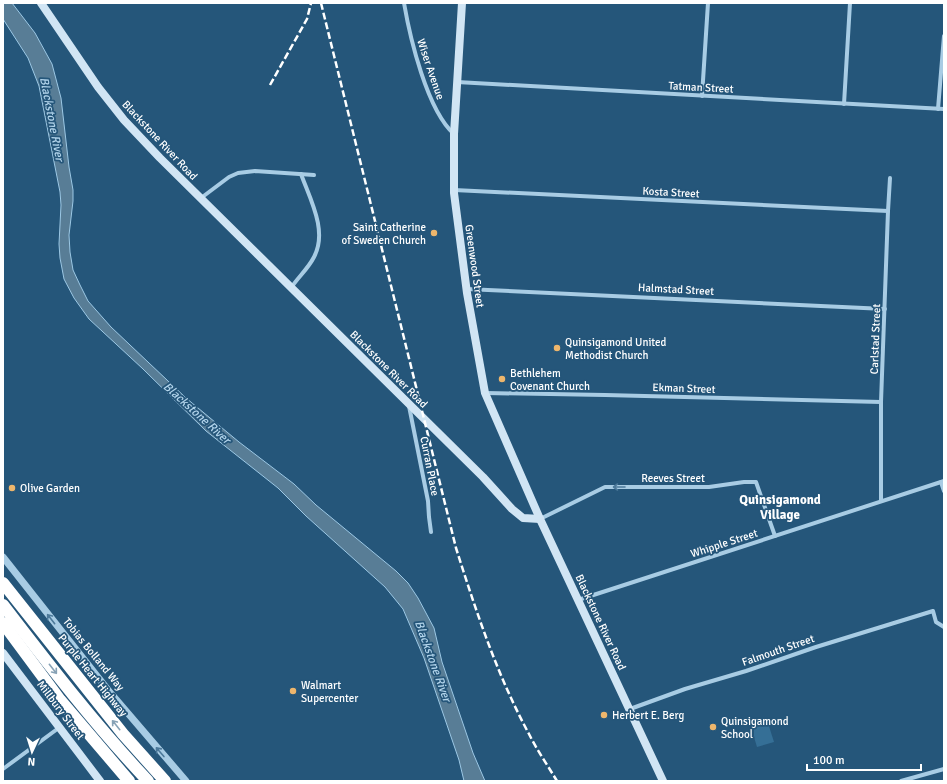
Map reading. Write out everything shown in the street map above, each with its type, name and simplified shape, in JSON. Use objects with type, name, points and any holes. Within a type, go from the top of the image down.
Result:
[{"type":"highway","name":"Purple Heart Highway","points":[[3,583],[123,734],[165,781]]},
{"type":"highway","points":[[3,605],[67,688],[148,781]]},
{"type":"highway","points":[[3,623],[60,700],[129,781]]},
{"type":"highway","points":[[150,765],[168,781]]},
{"type":"main road","name":"Blackstone River Road","points":[[41,3],[88,72],[140,138],[483,477],[512,509],[523,518],[540,519],[664,781]]},
{"type":"main road","name":"Greenwood Street","points":[[462,3],[454,134],[454,190],[466,289],[485,393],[540,519]]},
{"type":"main road","name":"Millbury Street","points":[[3,653],[100,781]]},
{"type":"street","name":"Wiser Avenue","points":[[404,3],[412,41],[431,98],[439,116],[447,128],[454,134]]},
{"type":"street","points":[[702,96],[708,3]]},
{"type":"street","points":[[844,104],[850,3]]},
{"type":"street","points":[[938,109],[944,36]]},
{"type":"street","name":"Tatman Street","points":[[457,82],[944,109]]},
{"type":"street","points":[[201,199],[229,177],[238,173],[249,171],[314,175]]},
{"type":"street","points":[[291,288],[312,260],[319,242],[317,221],[300,174]]},
{"type":"street","name":"Carlstad Street","points":[[880,501],[881,402],[890,178]]},
{"type":"street","name":"Kosta Street","points":[[454,190],[888,211]]},
{"type":"street","name":"Halmstad Street","points":[[466,289],[885,309]]},
{"type":"street","name":"Ekman Street","points":[[485,393],[881,402]]},
{"type":"street","name":"Curran Place","points":[[408,403],[428,501],[428,517],[431,532]]},
{"type":"street","points":[[943,481],[944,491]]},
{"type":"street","name":"Whipple Street","points":[[578,600],[943,481]]},
{"type":"street","name":"Reeves Street","points":[[540,519],[605,487],[709,487],[744,482],[756,482],[775,536]]},
{"type":"street","name":"Tobias Bolland Way","points":[[5,560],[108,690],[186,781]]},
{"type":"street","name":"Falmouth Street","points":[[630,709],[685,689],[933,611],[936,622],[944,626]]},
{"type":"street","points":[[3,769],[60,727]]},
{"type":"street","points":[[900,781],[944,769]]},
{"type":"shaded area","points":[[767,720],[774,742],[757,747],[754,737],[754,726]]},
{"type":"water","name":"Blackstone River","points":[[3,3],[12,3],[35,33],[52,64],[61,98],[73,190],[69,235],[70,252],[73,270],[88,301],[111,327],[186,398],[239,442],[294,484],[316,505],[396,571],[408,583],[434,628],[442,662],[473,753],[485,781],[464,781],[459,760],[424,658],[403,609],[385,587],[306,516],[278,488],[206,431],[143,369],[89,319],[74,298],[64,279],[60,258],[60,192],[39,86],[28,58],[3,19]]},
{"type":"railway","points":[[270,85],[307,19],[311,3]]},
{"type":"railway","points":[[321,3],[456,548],[479,619],[497,666],[517,712],[557,781]]},
{"type":"place","name":"Saint Catherine of Sweden Church","points":[[434,233]]},
{"type":"place","name":"Quinsigamond United Methodist Church","points":[[557,348]]},
{"type":"place","name":"Bethlehem Covenant Church","points":[[502,379]]},
{"type":"place","name":"Olive Garden","points":[[12,488]]},
{"type":"place","name":"Walmart Supercenter","points":[[293,691]]},
{"type":"place","name":"Herbert E. Berg","points":[[604,715]]},
{"type":"place","name":"Quinsigamond School","points":[[713,727]]},
{"type":"district","name":"Quinsigamond Village","points":[[780,506]]}]
